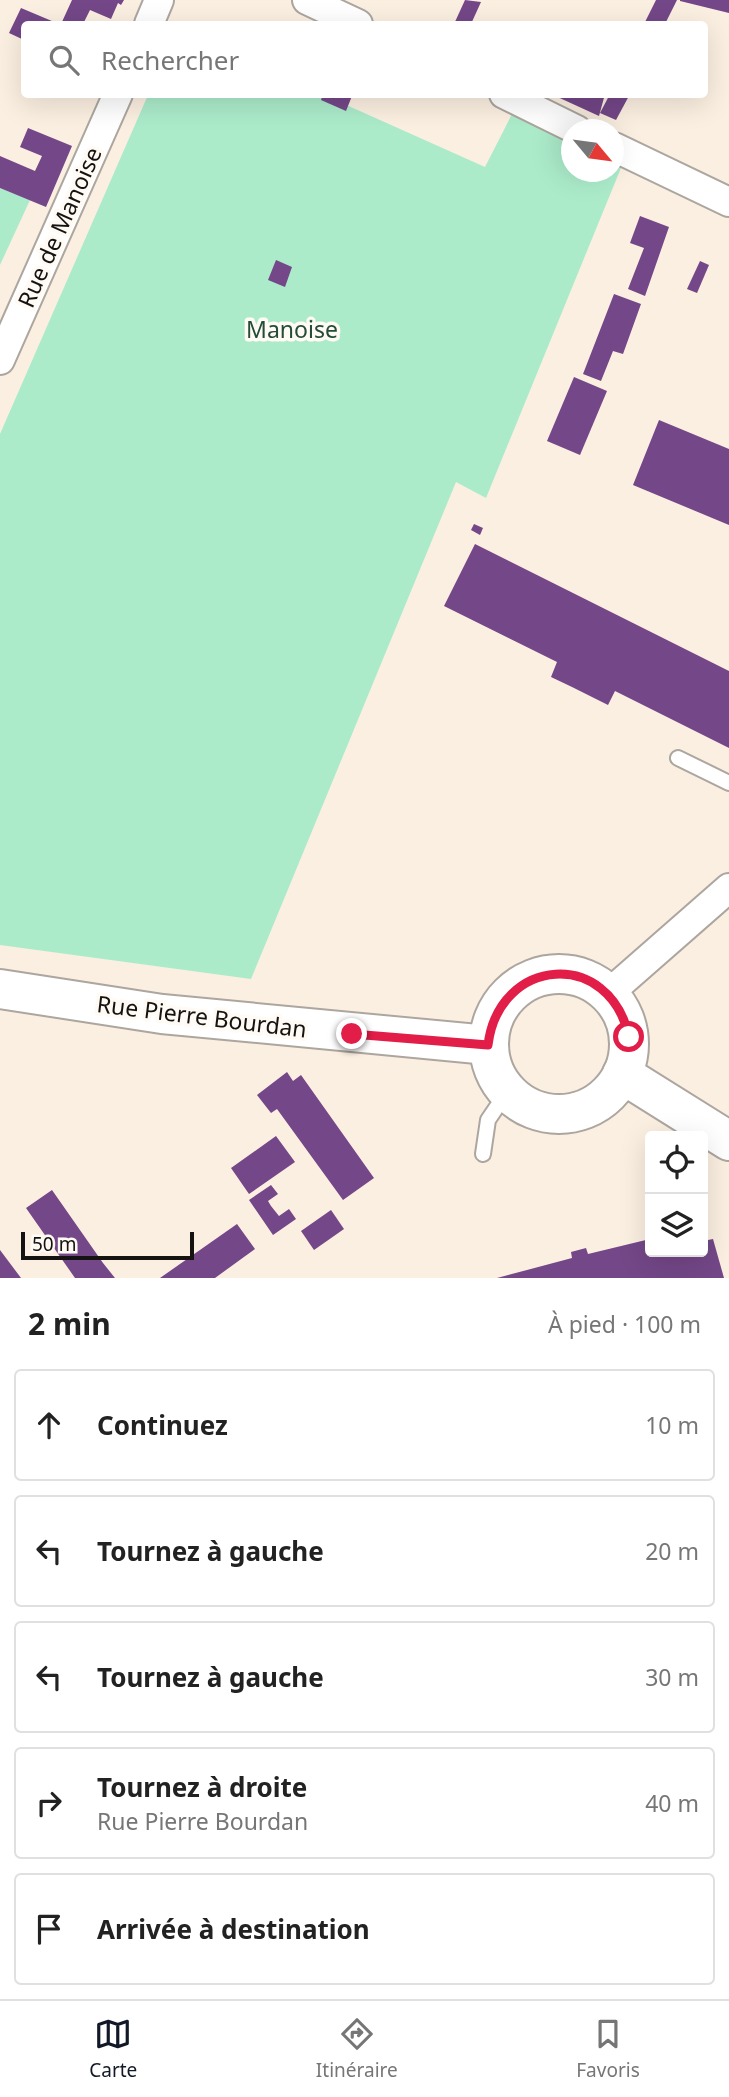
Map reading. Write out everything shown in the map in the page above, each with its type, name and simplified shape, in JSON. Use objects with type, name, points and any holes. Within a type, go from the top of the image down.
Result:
[{"type":"street","points":[[150,21],[159,0]]},
{"type":"street","points":[[307,0],[352,21]]},
{"type":"street","name":"Rue de Manoise","points":[[0,360],[116,98]]},
{"type":"street","points":[[512,98],[561,122]]},
{"type":"street","points":[[624,152],[729,202]]},
{"type":"street","points":[[608,994],[729,888]]},
{"type":"street","points":[[551,974],[572,975],[592,982],[608,994],[618,1007],[629,1037],[622,1074],[604,1098],[572,1113],[537,1111],[507,1092],[494,1071],[488,1045],[491,1025],[499,1006],[513,990],[531,979],[551,974]]},
{"type":"street","name":"Rue Pierre Bourdan","points":[[0,989],[176,1015],[488,1045]]},
{"type":"street","points":[[622,1074],[729,1141]]},
{"type":"lane","points":[[678,758],[729,783]]},
{"type":"lane","points":[[483,1154],[488,1120],[507,1092]]},
{"type":"shaded area","points":[[0,0],[729,0],[729,1278],[0,1278]]},
{"type":"green space","name":"Manoise","points":[[147,98],[331,98],[485,167],[513,112],[561,134],[561,182],[615,182],[486,498],[456,482],[251,979],[0,945],[0,434]]},
{"type":"green space","points":[[0,188],[30,200],[0,265]]},
{"type":"building","points":[[72,0],[124,0],[121,5],[118,3],[111,19],[90,10],[84,21],[62,21]]},
{"type":"building","points":[[465,0],[481,2],[472,21],[455,21]]},
{"type":"building","points":[[656,0],[677,0],[666,21],[646,21]]},
{"type":"building","points":[[680,0],[729,0],[729,13],[680,1]]},
{"type":"building","points":[[21,8],[52,21],[21,21],[21,39],[9,33]]},
{"type":"building","points":[[322,98],[351,98],[346,111]]},
{"type":"building","points":[[560,98],[604,98],[599,116]]},
{"type":"building","points":[[608,98],[628,98],[617,119],[600,113]]},
{"type":"building","points":[[28,128],[72,146],[46,207],[0,188],[0,156],[35,171],[42,156],[20,147]]},
{"type":"building","points":[[640,216],[669,227],[645,296],[628,289],[644,248],[630,243]]},
{"type":"building","points":[[276,260],[292,267],[285,287],[268,280]]},
{"type":"building","points":[[700,261],[709,265],[697,293],[687,289]]},
{"type":"building","points":[[614,294],[641,304],[623,354],[613,351],[601,381],[583,374]]},
{"type":"building","points":[[574,377],[607,391],[580,455],[547,441]]},
{"type":"building","points":[[659,420],[729,449],[729,525],[633,485]]},
{"type":"building","points":[[474,524],[483,528],[480,535],[471,530]]},
{"type":"building","points":[[475,544],[729,671],[729,748],[615,691],[608,705],[551,677],[557,662],[444,606]]},
{"type":"building","points":[[287,1072],[293,1081],[301,1075],[374,1178],[343,1200],[277,1109],[271,1113],[257,1095]]},
{"type":"building","points":[[276,1136],[295,1162],[249,1194],[231,1168]]},
{"type":"building","points":[[271,1185],[278,1194],[268,1201],[271,1206],[279,1216],[289,1209],[296,1219],[273,1235],[249,1200]]},
{"type":"building","points":[[52,1190],[115,1278],[75,1278],[26,1208]]},
{"type":"building","points":[[331,1210],[344,1229],[314,1250],[301,1231]]},
{"type":"building","points":[[237,1224],[255,1249],[215,1278],[160,1278]]},
{"type":"building","points":[[713,1239],[724,1278],[497,1278],[572,1258],[571,1252],[586,1248],[588,1254],[645,1240],[645,1257],[708,1257],[708,1240]]},
{"type":"building","points":[[0,1250],[21,1278],[0,1278]]},
{"type":"route","points":[[352,1034],[488,1045],[491,1025],[499,1006],[513,990],[531,979],[551,974],[572,975],[592,982],[608,994],[625,1021],[629,1037]]}]
